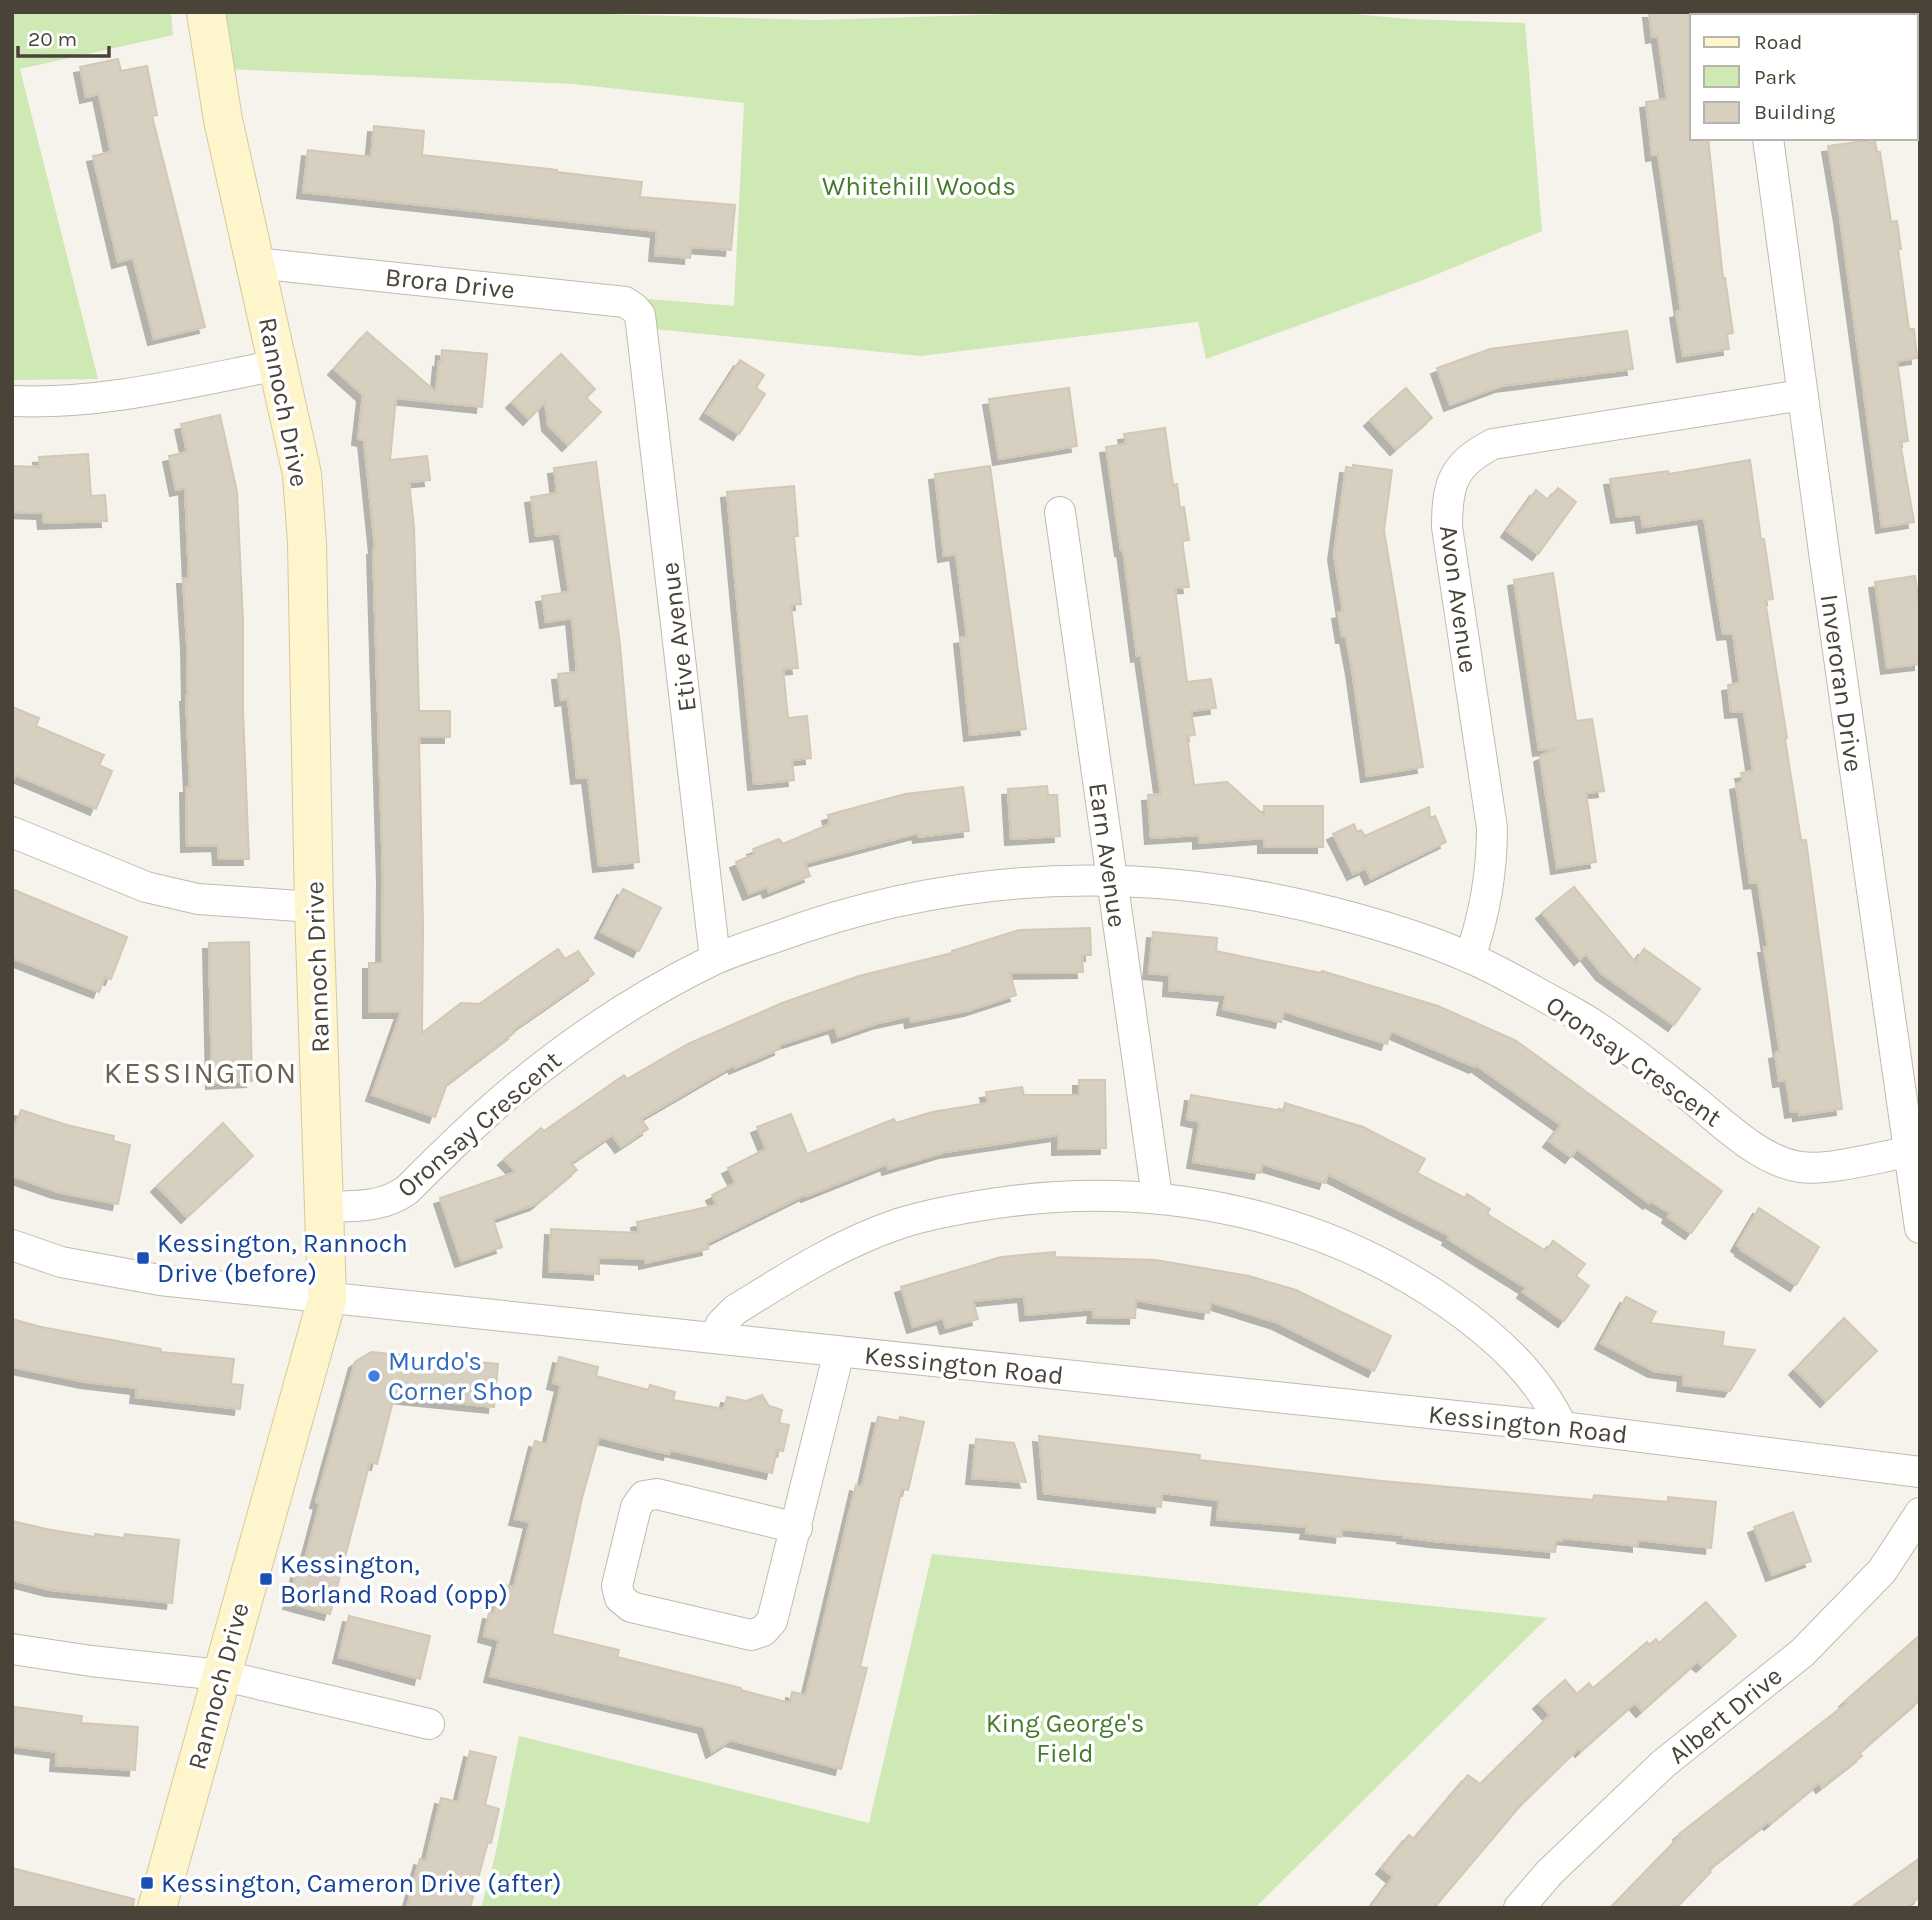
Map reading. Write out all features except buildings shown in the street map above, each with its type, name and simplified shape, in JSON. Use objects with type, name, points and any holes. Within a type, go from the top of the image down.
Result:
[{"type":"street","name":"Rannoch Drive","points":[[157,1908],[327,1299],[314,907],[307,543],[302,474],[223,120],[206,12]]},
{"type":"street","name":"Inveroran Drive","points":[[1768,140],[1920,1228]]},
{"type":"street","name":"Brora Drive","points":[[255,262],[625,302],[640,315]]},
{"type":"street","name":"Etive Avenue","points":[[640,315],[715,959]]},
{"type":"street","points":[[12,401],[44,402],[112,397],[278,365]]},
{"type":"street","name":"Avon Avenue","points":[[1470,957],[1489,890],[1492,828],[1447,527],[1450,487],[1458,470],[1472,455],[1493,444],[1802,395]]},
{"type":"street","name":"Earn Avenue","points":[[1060,512],[1157,1197]]},
{"type":"street","points":[[12,832],[134,882],[172,893],[198,899],[314,907]]},
{"type":"street","name":"Oronsay Crescent","points":[[326,1207],[375,1204],[393,1200],[407,1190],[503,1098],[559,1054],[632,1006],[715,959],[809,924],[874,905],[948,891],[1032,882],[1111,879],[1168,882],[1230,890],[1295,903],[1376,924],[1470,957],[1573,1012],[1656,1069],[1761,1153],[1784,1164],[1806,1168],[1908,1152]]},
{"type":"street","points":[[716,1338],[721,1324],[735,1310],[842,1247],[900,1224],[977,1205],[1046,1197],[1157,1197],[1217,1206],[1278,1221],[1335,1241],[1424,1286],[1469,1318],[1529,1373],[1550,1402],[1562,1427]]},
{"type":"street","name":"Kessington Road","points":[[12,1245],[61,1262],[160,1280],[1562,1427],[1920,1472]]},
{"type":"street","points":[[797,1528],[657,1494],[644,1496],[636,1507],[617,1586],[620,1598],[631,1607],[751,1635],[763,1631],[772,1621],[797,1528],[839,1352]]},
{"type":"street","name":"Albert Drive","points":[[1519,1908],[1549,1873],[1664,1764],[1802,1653],[1882,1571],[1920,1513]]},
{"type":"street","points":[[12,1649],[91,1661],[220,1675],[429,1724]]},
{"type":"green space","points":[[12,12],[171,12],[173,35],[20,69],[98,379],[12,380]]},
{"type":"green space","name":"Whitehill Woods","points":[[221,12],[531,12],[816,20],[1078,12],[1331,12],[1409,19],[1525,23],[1542,231],[1423,280],[1206,359],[1198,322],[921,356],[654,329],[648,299],[734,306],[744,103],[574,84],[226,69]]},
{"type":"green space","name":"King George's Field","points":[[932,1554],[1547,1618],[1255,1908],[481,1908],[495,1856],[519,1736],[869,1823]]},
{"type":"place","name":"Kessington, Rannoch Drive (before)","points":[[143,1258]]},
{"type":"place","name":"Murdo's Corner Shop","points":[[374,1376]]},
{"type":"place","name":"Kessington, Borland Road (opp)","points":[[266,1579]]},
{"type":"place","name":"Kessington, Cameron Drive (after)","points":[[147,1883]]},
{"type":"district","name":"KESSINGTON","points":[[201,1073]]}]
